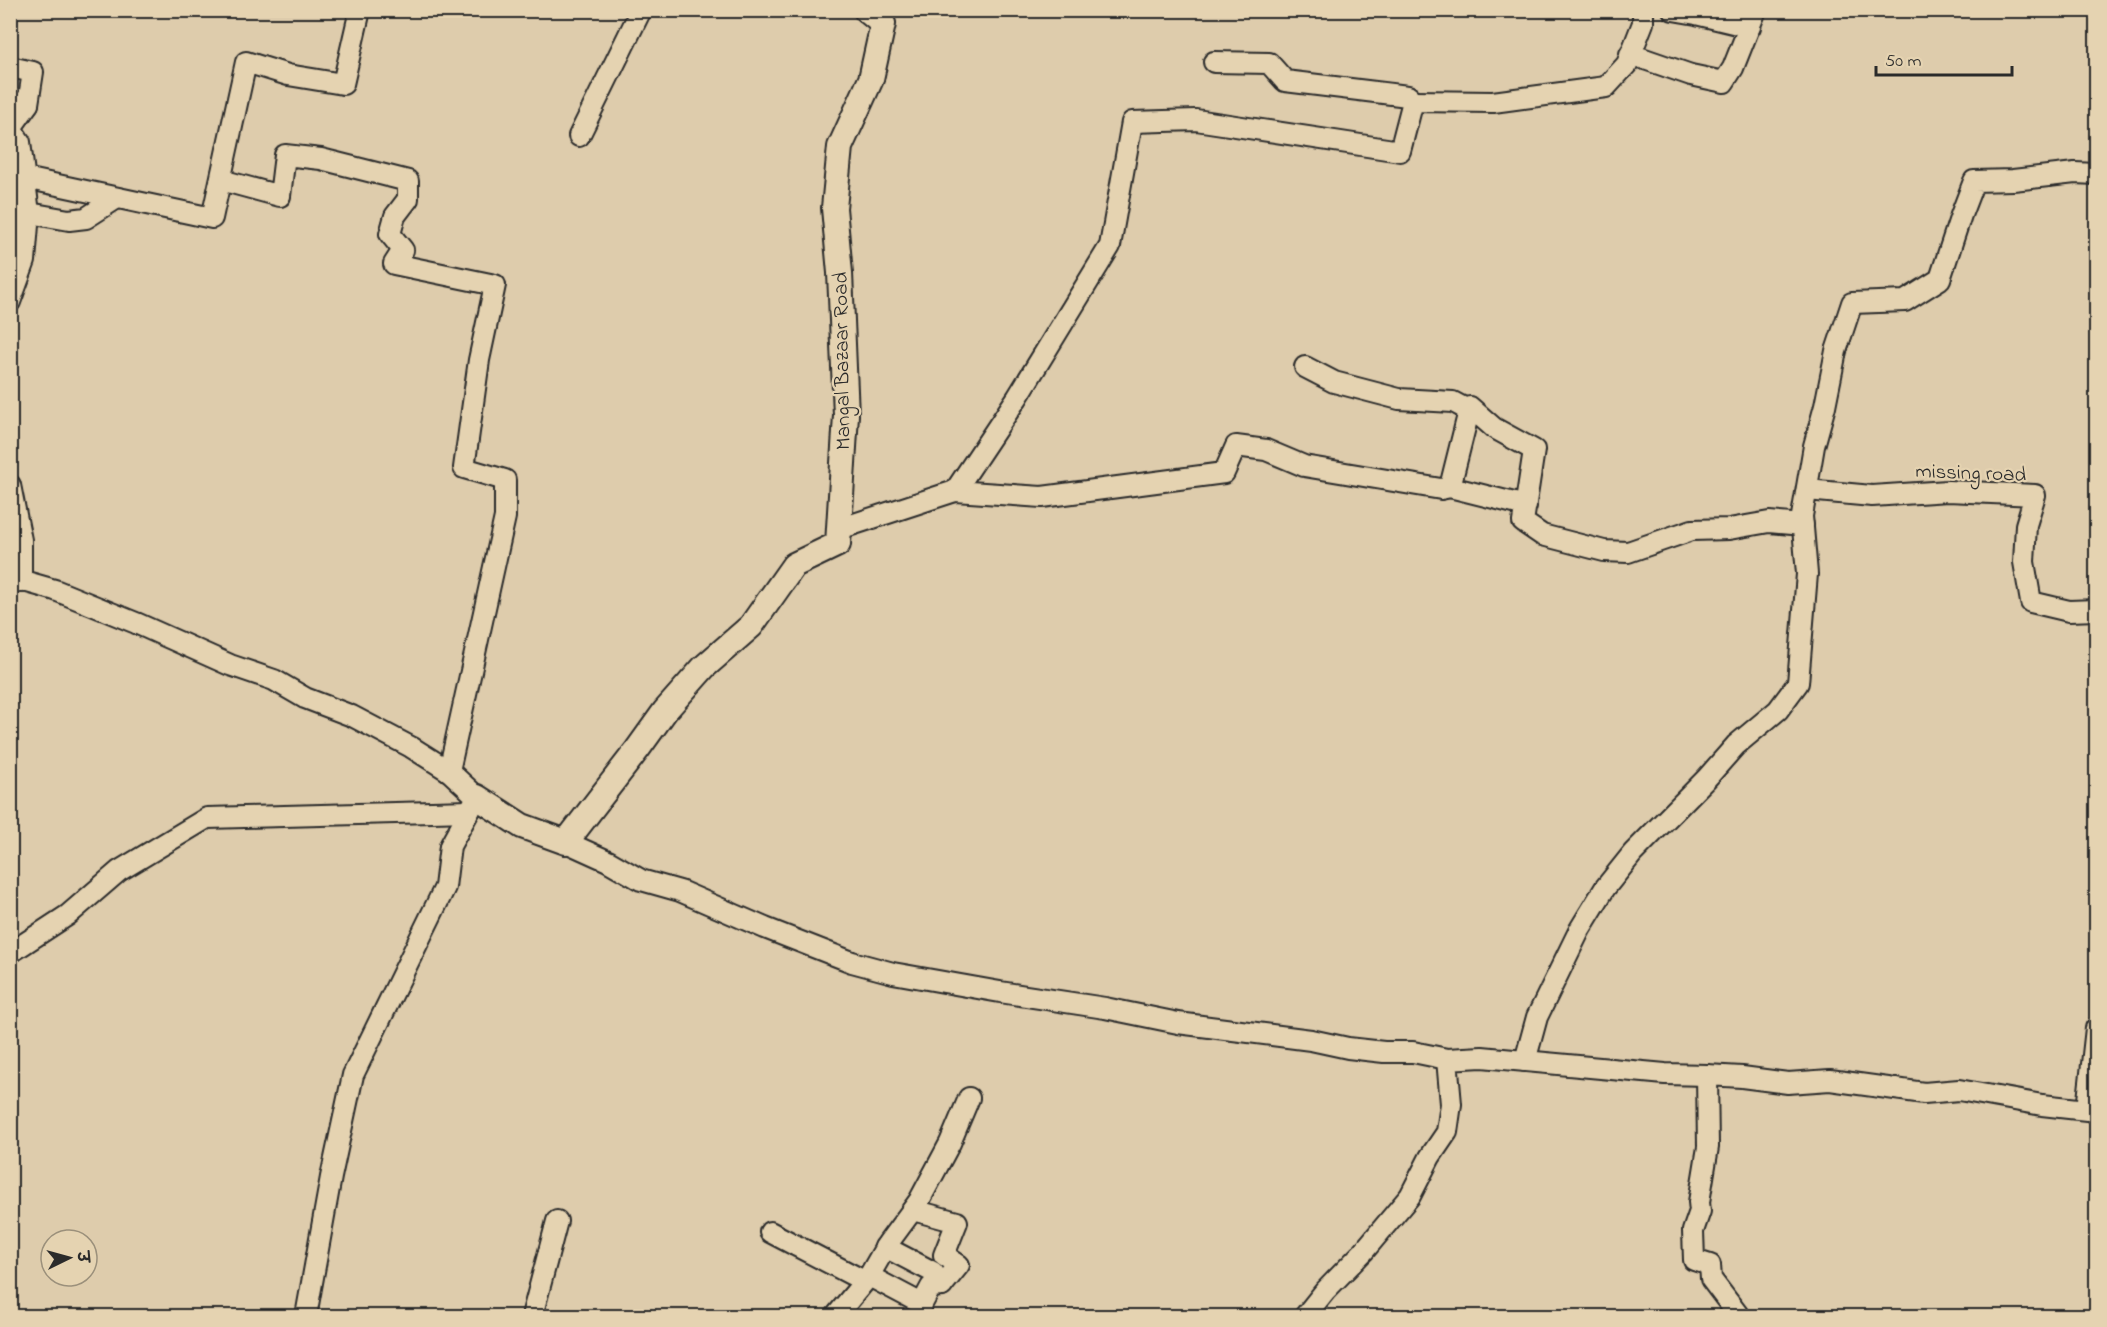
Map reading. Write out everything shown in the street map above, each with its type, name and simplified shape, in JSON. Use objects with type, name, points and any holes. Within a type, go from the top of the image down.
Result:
[{"type":"street","points":[[24,178],[212,218],[246,62],[288,75],[343,84],[360,10]]},
{"type":"street","points":[[579,136],[641,10]]},
{"type":"street","name":"Mangal Bazaar Road","points":[[839,529],[846,415],[840,273],[834,208],[840,147],[871,79],[883,24],[866,10]]},
{"type":"street","points":[[1214,62],[1269,63],[1285,81],[1408,96],[1413,101],[1493,102],[1606,87],[1627,64],[1643,23],[1643,10]]},
{"type":"street","points":[[1630,54],[1691,75],[1724,82],[1733,68],[1753,19],[1673,10]]},
{"type":"street","points":[[10,67],[33,72],[19,102],[11,128],[20,142],[24,178],[20,211],[25,261],[10,302]]},
{"type":"street","points":[[955,491],[1017,398],[1110,246],[1132,122],[1196,120],[1400,152],[1413,101]]},
{"type":"street","points":[[221,180],[280,196],[285,155],[321,159],[408,182],[408,199],[395,216],[390,234],[403,250],[394,264],[495,285],[479,360],[464,468],[505,480],[505,517],[449,771]]},
{"type":"street","points":[[1525,1062],[1537,1017],[1580,929],[1605,888],[1633,853],[1736,745],[1778,710],[1798,683],[1807,574],[1802,516],[1814,446],[1836,351],[1852,303],[1905,301],[1940,279],[1960,215],[1974,181],[2013,180],[2075,173],[2097,174]]},
{"type":"street","points":[[20,211],[69,220],[86,218],[117,198]]},
{"type":"street","points":[[1305,367],[1335,382],[1399,399],[1453,402],[1470,411]]},
{"type":"street","points":[[1450,487],[1470,407],[1494,428],[1534,450],[1523,522],[1542,535],[1604,551],[1628,552],[1692,530],[1729,529],[1769,522],[1803,525]]},
{"type":"street","points":[[566,842],[665,711],[704,667],[751,626],[794,565],[838,544],[839,529],[955,491],[1042,497],[1224,473],[1236,446],[1266,450],[1304,466],[1441,489],[1450,487],[1526,506]]},
{"type":"street","points":[[10,485],[21,540],[16,582],[55,590],[202,653],[274,680],[305,698],[352,716],[411,747],[449,771],[473,804]]},
{"type":"street","name":"missing road","points":[[1807,490],[1872,496],[1948,491],[2035,495],[2026,525],[2024,562],[2031,602],[2069,611],[2097,610]]},
{"type":"street","points":[[306,1317],[331,1177],[353,1075],[445,887],[450,846],[473,804]]},
{"type":"street","points":[[10,953],[68,915],[119,871],[207,818],[473,804],[522,826],[566,842],[608,861],[641,880],[680,891],[852,962],[893,973],[1000,993],[1105,1008],[1178,1023],[1311,1040],[1357,1049],[1413,1052],[1447,1059],[1482,1057],[1665,1074],[1742,1077],[1788,1083],[1830,1080],[1924,1093],[1959,1090],[2042,1105],[2092,1110],[2097,1028]]},
{"type":"street","points":[[1305,1317],[1325,1291],[1363,1252],[1410,1196],[1430,1157],[1447,1132],[1451,1104],[1447,1059]]},
{"type":"street","points":[[1707,1075],[1708,1147],[1699,1202],[1700,1211],[1693,1231],[1694,1260],[1710,1265],[1711,1279],[1739,1317]]},
{"type":"street","points":[[836,1317],[867,1279],[885,1247],[920,1202],[950,1143],[969,1098]]},
{"type":"street","points":[[770,1232],[922,1304],[931,1287],[942,1286],[959,1265],[944,1256],[957,1222],[913,1210]]},
{"type":"street","points":[[532,1317],[557,1221]]},
{"type":"street","points":[[885,1247],[933,1272],[942,1286]]}]
